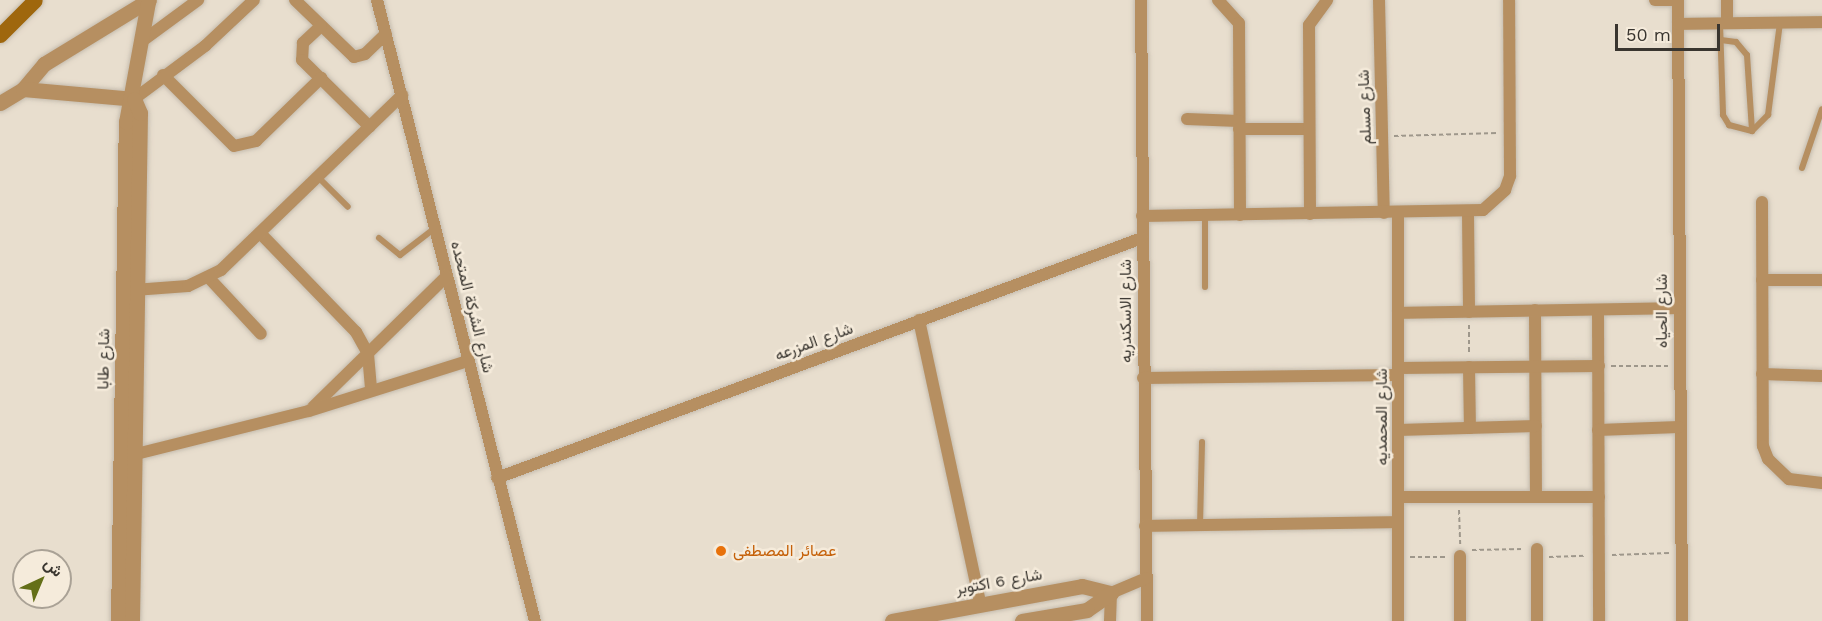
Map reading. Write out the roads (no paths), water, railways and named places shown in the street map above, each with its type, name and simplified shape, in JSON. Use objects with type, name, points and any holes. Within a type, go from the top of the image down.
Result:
[{"type":"main road","points":[[0,35],[35,0]]},
{"type":"street","points":[[145,39],[198,0]]},
{"type":"street","points":[[23,89],[134,99],[163,75],[205,46],[254,0]]},
{"type":"street","points":[[295,0],[354,57],[365,54],[386,34]]},
{"type":"street","name":"شارع الشركة المتحده","points":[[377,0],[535,621]]},
{"type":"street","name":"شارع الاسكندريه","points":[[1141,0],[1147,621]]},
{"type":"street","points":[[1218,0],[1239,23],[1240,215]]},
{"type":"street","points":[[1310,214],[1310,25],[1312,14],[1327,0]]},
{"type":"street","name":"شارع مسلم","points":[[1379,0],[1384,213]]},
{"type":"street","points":[[1142,216],[1468,213],[1483,210],[1505,190],[1510,133],[1509,0]]},
{"type":"street","points":[[1655,0],[1678,0]]},
{"type":"street","name":"شارع الحياه","points":[[1678,0],[1678,308],[1682,621]]},
{"type":"street","points":[[1723,23],[1727,0]]},
{"type":"street","points":[[0,103],[23,89],[44,64],[149,1]]},
{"type":"street","name":"شارع طابا","points":[[118,621],[126,122],[134,99],[149,1]]},
{"type":"street","points":[[1678,24],[1822,21]]},
{"type":"street","points":[[321,26],[303,43],[300,54],[370,127]]},
{"type":"street","points":[[163,75],[234,146],[256,141],[321,78]]},
{"type":"street","points":[[134,290],[167,290],[209,278],[260,234],[402,95]]},
{"type":"street","name":"شارع طابا","points":[[132,621],[136,454],[134,290],[140,113],[134,99]]},
{"type":"street","points":[[1187,119],[1310,129]]},
{"type":"street","points":[[1762,202],[1763,446],[1768,459],[1789,479],[1822,483]]},
{"type":"street","name":"شارع المحمديه","points":[[1398,213],[1398,621]]},
{"type":"street","points":[[1468,213],[1469,312]]},
{"type":"street","points":[[260,234],[356,332],[368,354],[371,390]]},
{"type":"street","name":"شارع المزرعه","points":[[497,478],[1142,238]]},
{"type":"street","points":[[309,411],[447,276]]},
{"type":"street","points":[[209,278],[261,334]]},
{"type":"street","points":[[1762,280],[1822,280]]},
{"type":"street","points":[[1398,313],[1678,308]]},
{"type":"street","points":[[1535,310],[1536,497]]},
{"type":"street","points":[[1598,310],[1599,621]]},
{"type":"street","points":[[919,320],[980,602]]},
{"type":"street","points":[[136,454],[309,411],[468,361]]},
{"type":"street","points":[[1143,378],[1398,372],[1469,367],[1599,366]]},
{"type":"street","points":[[1469,367],[1470,428]]},
{"type":"street","points":[[1762,374],[1822,376]]},
{"type":"street","points":[[1398,430],[1536,426]]},
{"type":"street","points":[[1598,430],[1679,427]]},
{"type":"street","points":[[1398,497],[1599,497]]},
{"type":"street","points":[[1145,526],[1398,522]]},
{"type":"street","points":[[1537,553],[1537,621]]},
{"type":"street","points":[[1460,556],[1460,621]]},
{"type":"street","points":[[1022,621],[1088,610],[1111,593],[1146,579]]},
{"type":"street","name":"شارع 6 اكتوبر","points":[[892,621],[980,602],[1082,586],[1111,593]]},
{"type":"street","points":[[1110,621],[1111,593]]},
{"type":"lane","points":[[1752,131],[1768,115],[1780,22]]},
{"type":"lane","points":[[1723,23],[1721,40],[1723,115],[1729,125],[1752,131]]},
{"type":"lane","points":[[1721,40],[1736,42],[1747,55],[1752,131]]},
{"type":"lane","points":[[1802,168],[1822,109]]},
{"type":"lane","points":[[318,177],[348,207]]},
{"type":"lane","points":[[1205,215],[1205,286]]},
{"type":"lane","points":[[379,238],[393,253],[408,253],[435,228]]},
{"type":"lane","points":[[1200,526],[1202,442]]},
{"type":"place","name":"عصائر المصطفى","points":[[721,551]]}]
